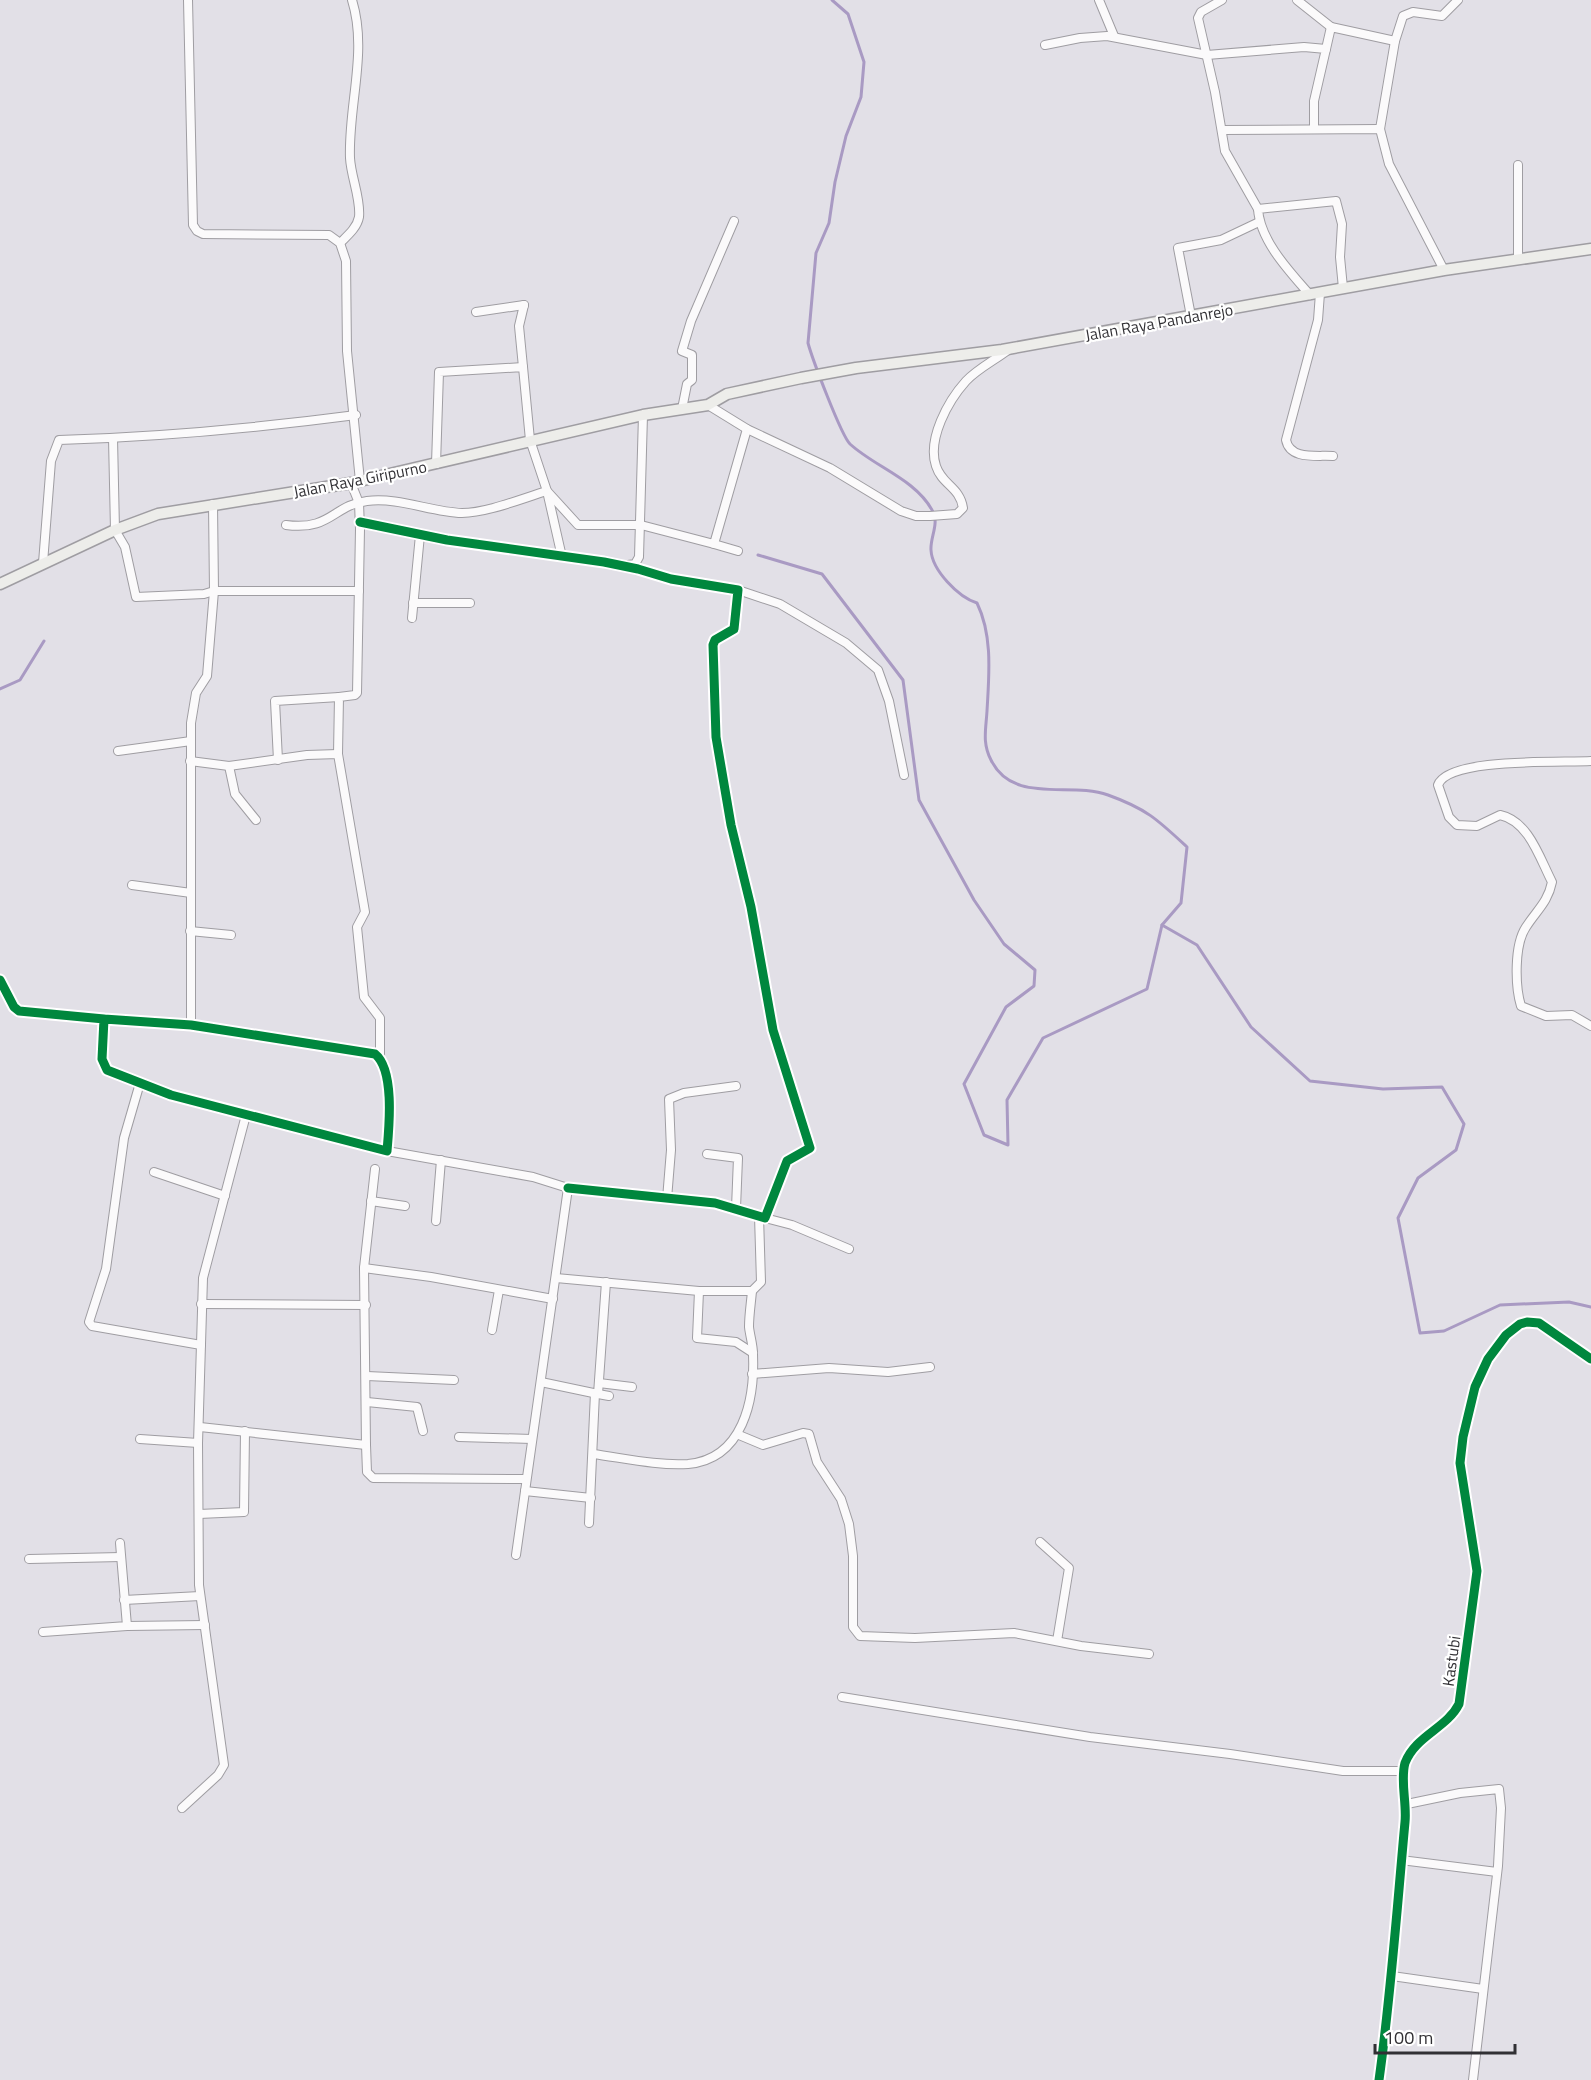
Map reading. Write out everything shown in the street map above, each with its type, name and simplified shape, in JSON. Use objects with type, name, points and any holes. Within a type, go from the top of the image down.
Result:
[{"type":"main road","name":"Jalan Raya Pandanrejo","points":[[727,394],[856,368],[1011,348],[1444,270],[1591,249]]},
{"type":"main road","name":"Jalan Raya Giripurno","points":[[0,584],[115,530],[158,514],[356,482],[643,415],[708,405],[727,394]]},
{"type":"street","points":[[188,0],[193,225],[203,234],[329,235],[340,243],[346,261],[347,351],[356,415],[356,482],[360,522],[357,694],[275,701],[278,760]]},
{"type":"street","points":[[340,243],[356,226],[359,216],[350,160],[350,126],[355,96],[357,44],[352,0]]},
{"type":"street","points":[[1099,0],[1114,36]]},
{"type":"street","points":[[1222,0],[1198,16],[1225,151],[1258,210],[1259,222],[1290,273],[1315,294],[1318,320],[1286,440],[1288,447],[1295,453],[1332,456]]},
{"type":"street","points":[[1297,0],[1331,27],[1395,41]]},
{"type":"street","points":[[1444,270],[1389,164],[1380,129],[1399,24],[1407,13],[1442,16],[1458,0]]},
{"type":"street","points":[[1314,129],[1314,102],[1331,27]]},
{"type":"street","points":[[1045,45],[1080,38],[1114,36],[1207,55],[1304,47],[1326,50]]},
{"type":"street","points":[[1222,130],[1380,129]]},
{"type":"street","points":[[1518,165],[1518,260]]},
{"type":"street","points":[[1258,210],[1336,201],[1342,224],[1340,257],[1343,288]]},
{"type":"street","points":[[682,409],[687,384],[692,380],[692,355],[682,351],[691,321],[734,221]]},
{"type":"street","points":[[1191,316],[1178,248],[1221,240],[1259,222]]},
{"type":"street","points":[[476,312],[524,305],[519,326],[530,440],[548,494],[562,557]]},
{"type":"street","points":[[708,405],[747,429],[830,468],[901,511],[916,516],[961,512],[963,508],[961,496],[937,469],[934,444],[939,427],[946,410],[966,380],[1011,348]]},
{"type":"street","points":[[436,464],[439,372],[523,367]]},
{"type":"street","points":[[43,563],[51,461],[59,440],[273,426],[356,415]]},
{"type":"street","points":[[618,565],[635,564],[639,557],[643,415]]},
{"type":"street","points":[[714,544],[747,429]]},
{"type":"street","points":[[113,438],[115,530],[126,550],[134,593],[138,598],[204,594],[214,591],[359,591]]},
{"type":"street","points":[[548,494],[578,525],[641,529],[738,551]]},
{"type":"street","points":[[285,525],[318,524],[359,507],[391,502],[466,513],[548,494]]},
{"type":"street","points":[[191,1025],[190,761],[192,707],[196,693],[207,676],[214,591],[213,504]]},
{"type":"street","points":[[360,522],[420,534],[618,565],[671,579],[738,590],[780,604],[846,643],[878,670],[889,701],[904,775]]},
{"type":"street","points":[[412,618],[420,534]]},
{"type":"street","points":[[593,1454],[692,1464],[719,1454],[739,1435],[750,1402],[753,1353],[749,1326],[752,1291],[761,1282],[762,1217],[787,1161],[807,1151],[810,1145],[773,1030],[751,907],[731,825],[716,737],[713,645],[715,640],[734,629],[738,590]]},
{"type":"street","points":[[413,603],[470,603]]},
{"type":"street","points":[[339,697],[338,754],[365,912],[357,927],[364,997],[380,1018],[380,1059],[390,1097],[387,1151]]},
{"type":"street","points":[[118,751],[191,741]]},
{"type":"street","points":[[190,761],[229,766],[338,754]]},
{"type":"street","points":[[1591,761],[1503,763],[1468,768],[1445,776],[1438,785],[1449,817],[1457,825],[1477,826],[1500,816],[1512,819],[1524,829],[1552,882],[1547,901],[1526,928],[1522,937],[1516,975],[1521,1006],[1546,1016],[1572,1015],[1591,1026]]},
{"type":"street","points":[[229,766],[235,794],[256,820]]},
{"type":"street","points":[[132,885],[191,893]]},
{"type":"street","points":[[190,931],[231,935]]},
{"type":"street","points":[[0,980],[14,1007],[19,1011],[191,1025],[375,1054],[380,1059]]},
{"type":"street","points":[[104,1019],[102,1059],[104,1068],[171,1095],[387,1151],[533,1177],[568,1188],[736,1208],[792,1225],[849,1249]]},
{"type":"street","points":[[140,1083],[124,1138],[106,1269],[89,1322],[92,1326],[201,1345]]},
{"type":"street","points":[[667,1199],[671,1150],[669,1099],[684,1093],[736,1086]]},
{"type":"street","points":[[182,1808],[218,1775],[224,1765],[200,1596],[198,1443],[201,1304],[203,1278],[246,1115]]},
{"type":"street","points":[[707,1154],[738,1158],[736,1208]]},
{"type":"street","points":[[436,1221],[441,1160]]},
{"type":"street","points":[[375,1169],[364,1268],[367,1472],[374,1478],[525,1479]]},
{"type":"street","points":[[154,1172],[225,1196]]},
{"type":"street","points":[[516,1555],[568,1188]]},
{"type":"street","points":[[371,1201],[405,1206]]},
{"type":"street","points":[[364,1268],[431,1277],[553,1299]]},
{"type":"street","points":[[556,1278],[699,1291],[752,1291]]},
{"type":"street","points":[[589,1523],[606,1282]]},
{"type":"street","points":[[492,1330],[499,1290]]},
{"type":"street","points":[[699,1291],[695,1336],[699,1339],[736,1342],[753,1353]]},
{"type":"street","points":[[201,1304],[366,1305]]},
{"type":"street","name":"Kastubi","points":[[1403,1771],[1412,1751],[1452,1714],[1461,1695],[1477,1570],[1460,1463],[1475,1387],[1488,1359],[1506,1335],[1527,1322],[1539,1323],[1591,1359]]},
{"type":"street","points":[[752,1374],[829,1368],[888,1372],[930,1367]]},
{"type":"street","points":[[367,1376],[454,1380]]},
{"type":"street","points":[[541,1382],[609,1396]]},
{"type":"street","points":[[599,1383],[632,1387]]},
{"type":"street","points":[[367,1402],[417,1407],[423,1431]]},
{"type":"street","points":[[200,1427],[366,1445]]},
{"type":"street","points":[[199,1514],[244,1512],[245,1431]]},
{"type":"street","points":[[739,1435],[764,1445],[803,1433],[809,1434],[818,1462],[841,1499],[849,1524],[854,1556],[853,1627],[855,1633],[868,1638],[915,1638],[998,1632],[1149,1654]]},
{"type":"street","points":[[459,1437],[532,1439]]},
{"type":"street","points":[[140,1439],[198,1443]]},
{"type":"street","points":[[525,1491],[591,1498]]},
{"type":"street","points":[[1040,1542],[1069,1568],[1057,1641]]},
{"type":"street","points":[[120,1543],[127,1626]]},
{"type":"street","points":[[29,1559],[121,1557]]},
{"type":"street","points":[[124,1600],[200,1596]]},
{"type":"street","points":[[43,1632],[127,1626],[205,1625]]},
{"type":"street","points":[[842,1697],[1090,1737],[1240,1755],[1343,1771],[1403,1771],[1407,1804],[1381,2080]]},
{"type":"street","points":[[1407,1804],[1498,1788],[1501,1808],[1497,1872],[1473,2080]]},
{"type":"street","points":[[1401,1860],[1497,1872]]},
{"type":"street","points":[[1392,1976],[1483,1989]]},
{"type":"waterway","points":[[832,0],[848,14],[864,62],[861,97],[846,136],[835,182],[829,223],[816,253],[808,343],[815,364],[834,412],[850,444],[916,490],[925,499],[935,520],[931,545],[932,558],[947,582],[962,595],[977,603],[986,629],[989,656],[986,742],[988,754],[1001,774],[1013,782],[1028,787],[1093,791],[1121,800],[1151,816],[1187,847],[1181,903],[1162,925]]},
{"type":"waterway","points":[[758,555],[822,574],[903,680],[919,800],[974,900],[1004,944],[1035,970],[1034,986],[1006,1007],[964,1084],[984,1135],[1008,1145],[1007,1100],[1043,1038],[1147,989],[1162,925],[1197,945],[1251,1027],[1310,1081],[1383,1089],[1442,1087],[1464,1124],[1456,1150],[1418,1178],[1398,1218],[1420,1333],[1444,1331],[1500,1305],[1569,1302],[1591,1307]]},
{"type":"waterway","points":[[0,689],[20,680],[44,641]]},
{"type":"cycle path","points":[[360,522],[447,540],[604,562],[671,579],[738,590],[734,629],[715,640],[713,645],[716,737],[731,825],[751,907],[773,1030],[810,1148],[787,1161],[765,1218],[715,1203],[568,1188]]},
{"type":"cycle path","points":[[0,980],[14,1007],[19,1011],[104,1019],[102,1059],[107,1070],[171,1095],[387,1151],[388,1086],[386,1073],[375,1054],[191,1025],[104,1019]]},
{"type":"cycle path","points":[[1379,2080],[1405,1822],[1403,1777],[1405,1763],[1416,1746],[1447,1720],[1459,1704],[1477,1571],[1460,1463],[1463,1437],[1475,1387],[1488,1359],[1506,1335],[1520,1324],[1527,1322],[1539,1323],[1591,1359]]}]
